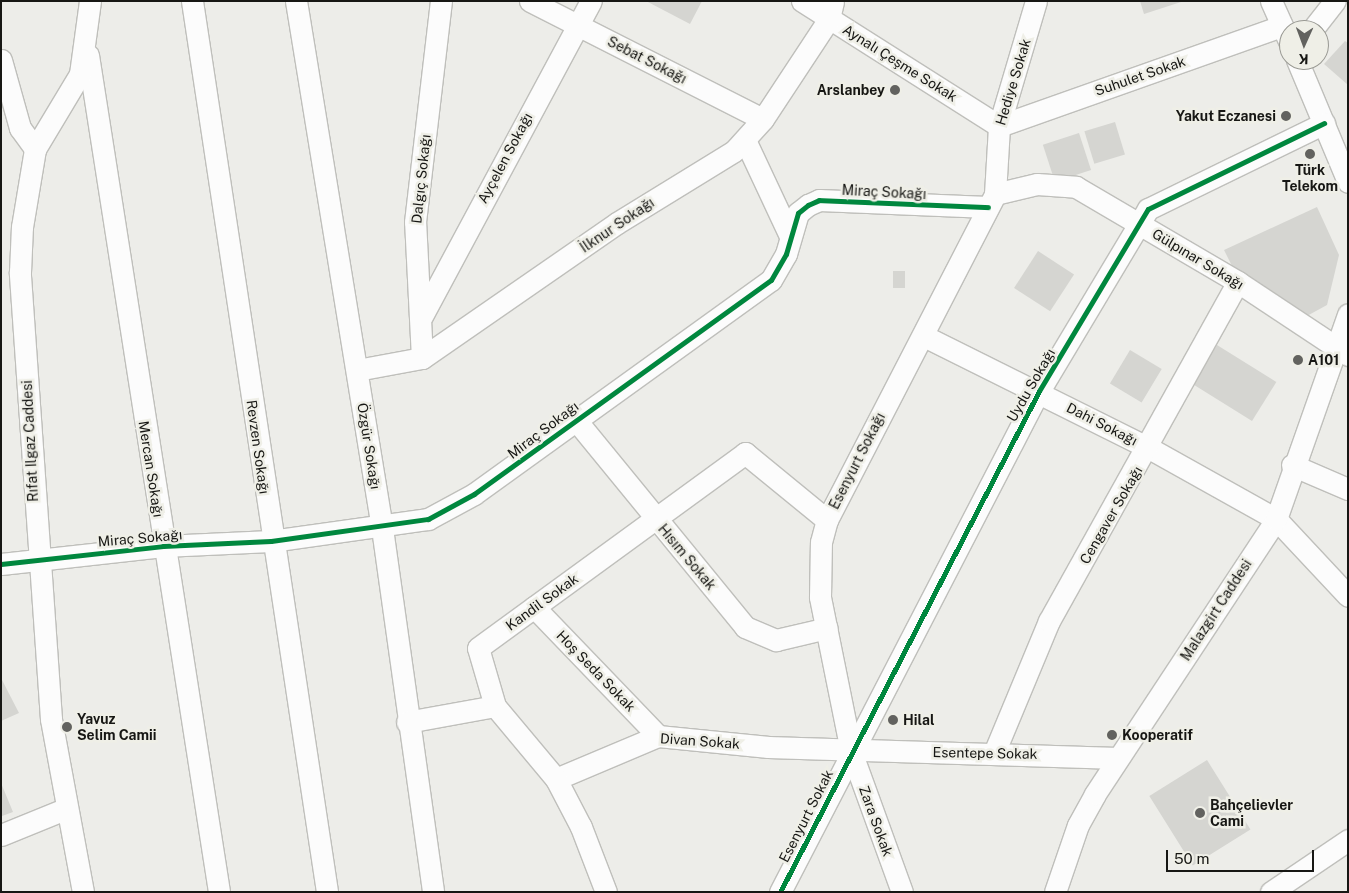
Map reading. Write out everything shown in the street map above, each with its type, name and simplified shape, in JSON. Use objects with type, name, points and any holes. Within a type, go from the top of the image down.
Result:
[{"type":"street","name":"Rıfat Ilgaz Caddesi","points":[[83,892],[65,809],[51,719],[37,559],[20,272],[22,227],[35,149],[69,98],[87,46],[90,1]]},
{"type":"street","name":"Revzen Sokağı","points":[[192,1],[271,541],[327,892]]},
{"type":"street","name":"Özgür Sokağı","points":[[296,1],[382,528],[407,722],[433,892]]},
{"type":"street","name":"Dalgıç Sokağı","points":[[422,358],[422,316],[415,222],[441,1]]},
{"type":"street","name":"Sebat Sokağı","points":[[530,1],[763,119]]},
{"type":"street","name":"Ayçelen Sokağı","points":[[422,316],[591,1]]},
{"type":"street","name":"Aynalı Çeşme Sokak","points":[[802,1],[831,10],[998,126]]},
{"type":"street","name":"Hediye Sokak","points":[[991,201],[998,126],[1036,1]]},
{"type":"street","points":[[1270,1],[1279,20]]},
{"type":"street","points":[[1320,20],[1335,1]]},
{"type":"street","name":"İlknur Sokağı","points":[[357,370],[422,358],[745,140],[763,119],[831,10]]},
{"type":"street","name":"Suhulet Sokak","points":[[998,126],[1279,36]]},
{"type":"street","name":"Mercan Sokağı","points":[[87,46],[218,892]]},
{"type":"street","points":[[1,60],[10,128],[35,149]]},
{"type":"street","points":[[1301,70],[1347,175]]},
{"type":"street","name":"Uydu Sokağı","points":[[851,750],[1039,391],[1148,209],[1324,123]]},
{"type":"street","points":[[745,140],[790,236]]},
{"type":"street","name":"Gülpınar Sokağı","points":[[991,201],[1037,184],[1076,188],[1238,282],[1341,352]]},
{"type":"street","name":"Miraç Sokağı","points":[[1,564],[163,546],[271,541],[382,528],[428,519],[451,508],[771,280],[786,254],[798,213],[819,200],[991,201]]},
{"type":"street","name":"Esenyurt Sokağı","points":[[851,750],[826,628],[819,571],[827,520],[924,336],[991,201]]},
{"type":"street","name":"Cengaver Sokağı","points":[[994,753],[1049,621],[1149,448],[1238,282]]},
{"type":"street","name":"Malazgirt Caddesi","points":[[1055,892],[1078,825],[1118,758],[1276,518],[1292,465],[1341,352],[1348,314]]},
{"type":"street","name":"Dahi Sokağı","points":[[924,336],[1039,391],[1149,448],[1276,518],[1348,596]]},
{"type":"street","name":"Hısım Sokak","points":[[575,420],[745,626],[761,637],[776,640],[826,628]]},
{"type":"street","name":"Kandil Sokak","points":[[606,892],[581,827],[556,779],[495,706],[478,648],[656,520],[745,453],[827,520]]},
{"type":"street","points":[[1292,465],[1348,489]]},
{"type":"street","name":"Hoş Seda Sokak","points":[[534,607],[658,736]]},
{"type":"street","points":[[407,722],[495,706]]},
{"type":"street","name":"Divan Sokak","points":[[556,779],[658,736],[851,750]]},
{"type":"street","name":"Esentepe Sokak","points":[[851,750],[1118,758]]},
{"type":"street","name":"Esenyurt Sokak","points":[[780,892],[851,750]]},
{"type":"street","name":"Zara Sokak","points":[[851,750],[902,892]]},
{"type":"street","points":[[1,836],[65,809]]},
{"type":"street","points":[[1271,892],[1348,840]]},
{"type":"building","points":[[646,1],[702,1],[690,24]]},
{"type":"building","points":[[1140,1],[1181,1],[1181,2],[1144,14]]},
{"type":"building","points":[[1345,41],[1348,43],[1348,85],[1329,68],[1329,59]]},
{"type":"building","points":[[1115,122],[1125,155],[1094,164],[1084,131]]},
{"type":"building","points":[[1079,133],[1091,170],[1055,182],[1043,145]]},
{"type":"building","points":[[1317,207],[1339,255],[1327,305],[1305,317],[1236,274],[1224,250]]},
{"type":"building","points":[[1038,251],[1074,274],[1050,311],[1014,288]]},
{"type":"building","points":[[893,271],[905,271],[905,288],[893,288]]},
{"type":"building","points":[[1217,345],[1276,382],[1252,421],[1193,384]]},
{"type":"building","points":[[1130,350],[1162,369],[1142,402],[1110,383]]},
{"type":"building","points":[[1,678],[19,713],[1,721]]},
{"type":"building","name":"Bahçelievler Cami","points":[[1207,760],[1250,830],[1193,866],[1149,796]]},
{"type":"building","points":[[1,783],[13,812],[2,816],[1,822]]},
{"type":"cycle path","points":[[780,892],[1039,391],[1148,209],[1324,123]]},
{"type":"cycle path","points":[[1,564],[163,546],[271,541],[428,519],[474,494],[771,280],[786,254],[798,213],[808,205],[819,200],[988,207]]},
{"type":"place","name":"Arslanbey","points":[[895,90]]},
{"type":"place","name":"Yakut Eczanesi","points":[[1286,116]]},
{"type":"place","name":"Türk Telekom","points":[[1310,154]]},
{"type":"place","name":"A101","points":[[1298,360]]},
{"type":"place","name":"Hilal","points":[[893,720]]},
{"type":"place","name":"Yavuz Selim Camii","points":[[67,727]]},
{"type":"place","name":"Kooperatif","points":[[1112,735]]},
{"type":"place","name":"Bahçelievler Cami","points":[[1200,813]]}]
